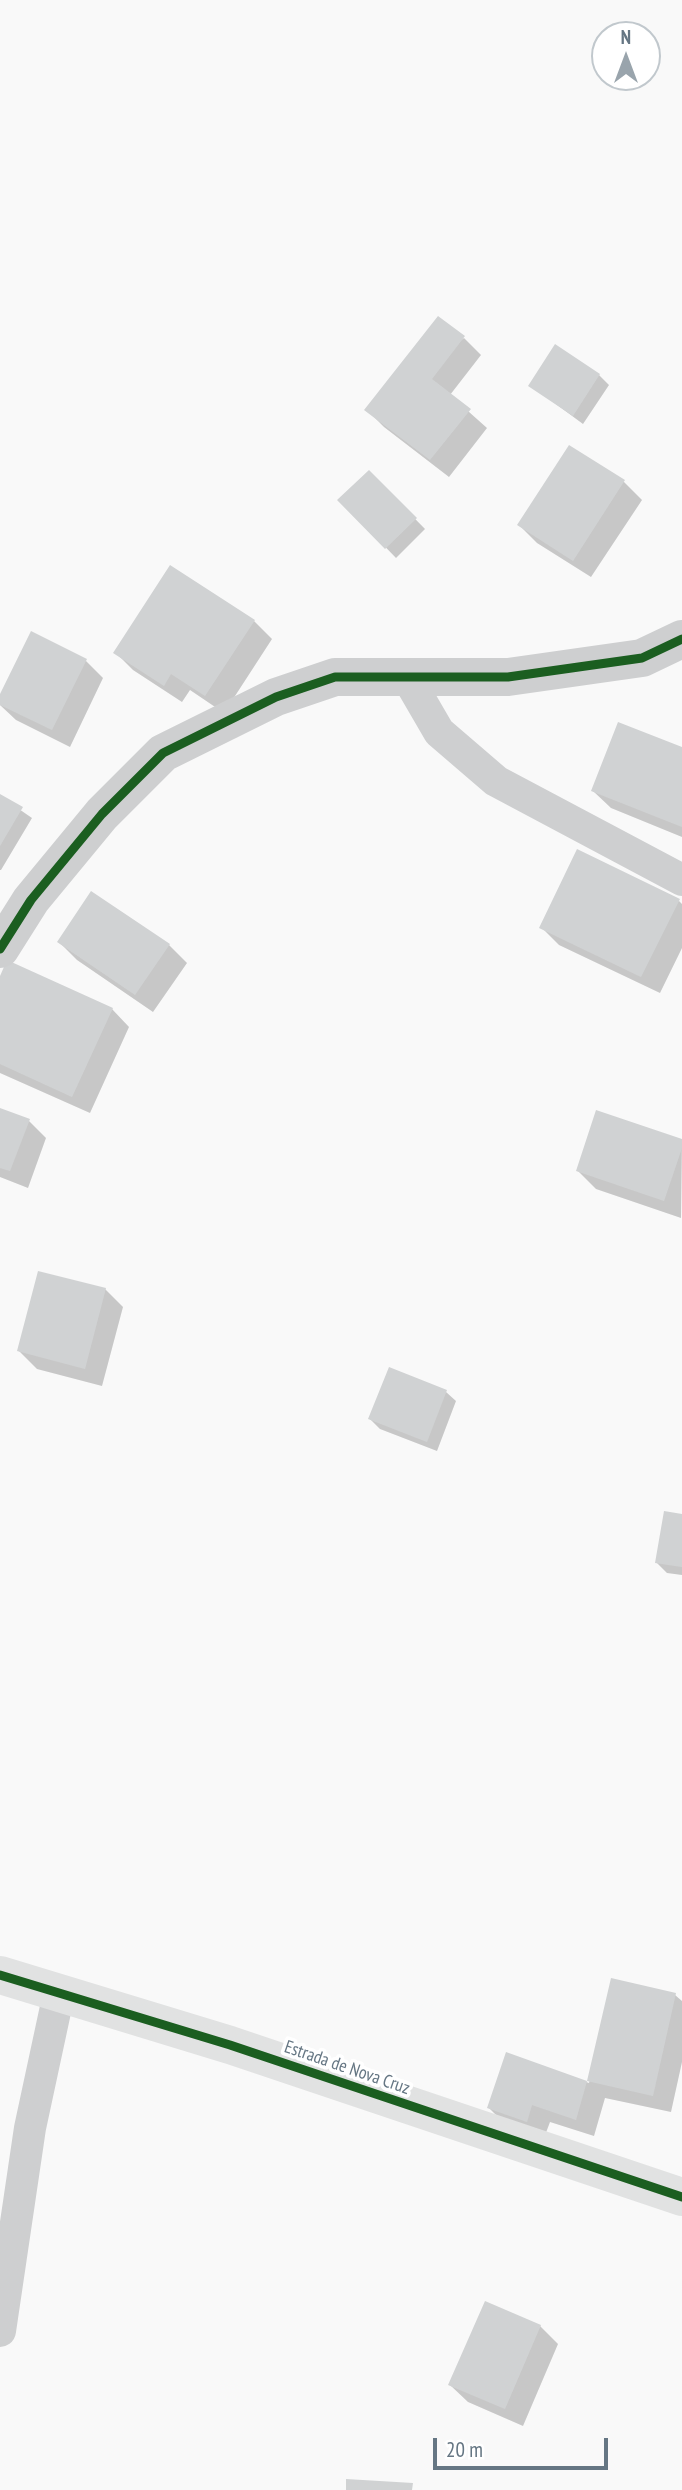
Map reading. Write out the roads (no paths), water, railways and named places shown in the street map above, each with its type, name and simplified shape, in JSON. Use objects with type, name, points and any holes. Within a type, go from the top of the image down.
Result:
[{"type":"main road","name":"Estrada de Nova Cruz","points":[[0,1975],[230,2045],[682,2197]]},
{"type":"street","points":[[0,949],[31,900],[102,814],[163,753],[276,697],[335,677],[508,677],[642,657],[682,639]]},
{"type":"lane","points":[[407,677],[439,732],[496,781],[682,880]]},
{"type":"lane","points":[[0,2331],[30,2127],[60,1993]]}]
